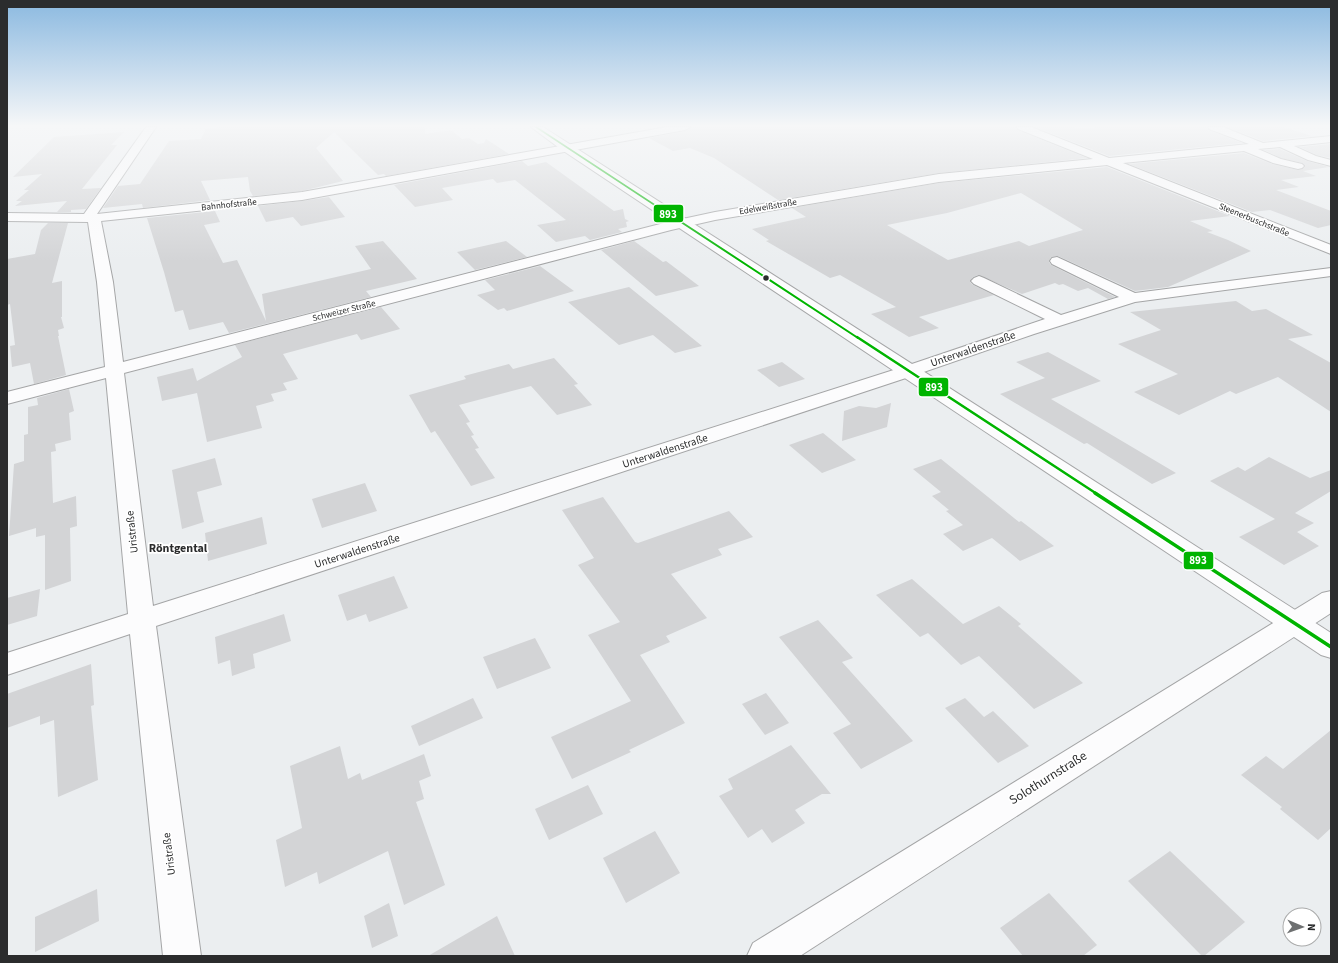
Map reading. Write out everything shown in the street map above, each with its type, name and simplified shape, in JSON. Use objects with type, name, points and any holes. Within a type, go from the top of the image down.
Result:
[{"type":"street","name":"Uristraße","points":[[119,172],[90,213],[94,218],[105,282],[142,621],[182,956]]},
{"type":"street","name":"Bahnhofstraße","points":[[7,217],[94,218],[302,196],[434,172]]},
{"type":"street","points":[[603,172],[1331,647]]},
{"type":"street","name":"Edelweißstraße","points":[[681,223],[914,181],[1002,172]]},
{"type":"street","name":"Steenerbuschstraße","points":[[1135,172],[1331,250]]},
{"type":"street","name":"Schweizer Straße","points":[[7,398],[681,223]]},
{"type":"street","points":[[1057,261],[1132,298]]},
{"type":"street","name":"Unterwaldenstraße","points":[[7,664],[142,621],[517,507],[1059,320],[1132,298],[1331,272]]},
{"type":"street","points":[[980,281],[1059,320]]},
{"type":"street","name":"Solothurnstraße","points":[[766,956],[1331,600]]},
{"type":"building","points":[[18,172],[96,172],[82,189],[101,188],[86,209],[71,210],[71,212],[57,212],[67,201],[15,206],[22,201],[16,201],[29,190],[24,190],[42,174],[13,177]]},
{"type":"building","points":[[148,172],[336,172],[343,181],[302,191],[253,196],[250,191],[248,177],[201,181],[210,200],[143,208],[142,204],[103,208],[118,186],[140,184]]},
{"type":"building","points":[[375,172],[409,172],[386,176],[384,174],[378,175]]},
{"type":"building","points":[[464,172],[560,172],[614,211],[623,209],[625,219],[629,221],[626,222],[627,227],[618,229],[622,232],[590,240],[585,236],[556,242],[537,225],[566,220],[515,180],[497,183],[493,179],[442,188],[453,200],[415,207],[394,185]]},
{"type":"building","points":[[735,172],[949,172],[939,173],[778,200]]},
{"type":"building","points":[[1055,172],[1119,172],[1230,216],[1190,221],[1213,231],[1207,232],[1251,251],[1168,287],[1135,291],[1058,256],[1051,257],[1049,262],[1051,265],[1115,297],[1108,299],[1088,288],[1078,291],[1063,284],[1059,285],[1055,283],[1022,294],[978,275],[973,277],[970,282],[973,285],[994,295],[919,317],[939,328],[909,337],[871,314],[896,307],[840,275],[830,278],[766,241],[769,240],[752,229],[806,217],[792,208],[939,183]],"holes":[[[1021,193],[1083,230],[1029,246],[1019,241],[948,260],[887,225],[947,213]]]},
{"type":"building","points":[[1149,172],[1305,172],[1316,176],[1281,180],[1299,187],[1276,190],[1331,211],[1331,225],[1318,228],[1270,210],[1252,212]]},
{"type":"building","points":[[329,197],[345,217],[301,226],[293,217],[266,222],[258,206],[302,201]]},
{"type":"building","points":[[215,211],[220,222],[204,225],[223,263],[237,260],[266,321],[262,294],[371,269],[355,246],[383,241],[417,279],[366,291],[371,297],[229,333],[223,322],[189,330],[183,310],[175,312],[147,218]]},
{"type":"building","points":[[48,223],[68,223],[52,283],[62,281],[61,317],[64,328],[58,330],[58,336],[66,375],[34,384],[30,363],[12,367],[10,346],[15,345],[10,304],[7,305],[7,259],[35,254],[41,230]]},
{"type":"building","points":[[506,241],[527,257],[475,270],[457,252]]},
{"type":"building","points":[[634,241],[663,262],[666,261],[699,286],[656,296],[601,250]]},
{"type":"building","points":[[540,266],[574,291],[507,311],[504,308],[498,310],[477,295],[495,290],[485,280]]},
{"type":"building","points":[[629,287],[702,346],[675,353],[653,335],[619,345],[568,302]]},
{"type":"building","points":[[1236,301],[1252,311],[1266,309],[1313,335],[1288,339],[1331,363],[1331,412],[1278,377],[1236,394],[1230,391],[1179,415],[1134,392],[1178,374],[1118,344],[1161,330],[1130,312]]},
{"type":"building","points":[[381,307],[400,329],[361,340],[357,334],[283,354],[298,379],[283,383],[287,390],[271,394],[274,401],[256,406],[262,428],[207,442],[197,393],[162,401],[157,377],[193,368],[197,381],[242,357],[235,345]]},
{"type":"building","points":[[1048,352],[1101,381],[1051,399],[1176,473],[1152,484],[1087,443],[1084,444],[1000,394],[1045,378],[1016,362]]},
{"type":"building","points":[[554,358],[578,384],[574,385],[592,405],[557,415],[531,386],[459,405],[470,422],[466,423],[474,435],[471,436],[479,448],[475,449],[495,478],[471,486],[435,431],[431,433],[409,395],[466,379],[464,376],[509,364],[513,369]]},
{"type":"building","points":[[782,362],[805,379],[779,387],[757,370]]},
{"type":"building","points":[[69,389],[74,411],[69,413],[71,440],[55,444],[56,451],[51,452],[53,503],[76,496],[77,526],[70,528],[71,581],[45,590],[45,535],[36,537],[36,528],[9,536],[14,464],[24,461],[24,435],[28,434],[28,407],[38,405],[37,398]]},
{"type":"building","points":[[891,403],[887,427],[842,441],[844,411],[859,406],[876,408]]},
{"type":"building","points":[[823,433],[856,460],[822,473],[789,445]]},
{"type":"building","points":[[1269,457],[1310,478],[1331,470],[1331,491],[1295,513],[1314,523],[1297,532],[1319,546],[1284,565],[1239,537],[1275,519],[1210,481],[1238,467],[1245,471]]},
{"type":"building","points":[[215,458],[222,485],[197,492],[204,522],[182,529],[172,470]]},
{"type":"building","points":[[941,459],[1019,522],[1021,521],[1054,546],[1020,561],[992,538],[963,551],[943,534],[963,525],[946,511],[949,510],[932,496],[941,492],[913,469]]},
{"type":"building","points":[[365,483],[377,511],[322,528],[312,499]]},
{"type":"building","points":[[603,497],[635,542],[638,543],[729,511],[753,537],[718,549],[722,555],[671,574],[707,618],[666,636],[670,642],[640,655],[685,723],[629,750],[631,752],[572,779],[551,737],[631,701],[588,635],[620,622],[578,565],[594,558],[562,510]]},
{"type":"building","points":[[262,517],[267,544],[208,561],[205,533]]},
{"type":"building","points":[[394,576],[408,608],[369,622],[366,614],[347,621],[338,595]]},
{"type":"building","points":[[912,579],[963,624],[999,606],[1021,624],[1018,626],[1083,683],[1034,709],[979,656],[961,665],[928,633],[920,637],[876,595]]},
{"type":"building","points":[[40,589],[37,616],[7,625],[7,598]]},
{"type":"building","points":[[284,614],[291,641],[253,654],[255,668],[232,676],[230,660],[218,664],[215,637]]},
{"type":"building","points":[[818,620],[853,658],[842,662],[913,741],[861,769],[833,733],[851,724],[779,637]]},
{"type":"building","points":[[535,638],[551,668],[497,689],[483,657]]},
{"type":"building","points":[[91,664],[94,705],[91,706],[98,780],[58,797],[54,720],[40,725],[40,716],[7,728],[7,694]]},
{"type":"building","points":[[766,693],[789,723],[765,735],[742,704]]},
{"type":"building","points":[[473,698],[483,718],[419,746],[411,726]]},
{"type":"building","points":[[965,698],[984,717],[993,711],[1029,746],[998,763],[945,708]]},
{"type":"building","points":[[1331,730],[1331,828],[1318,840],[1280,809],[1282,807],[1241,775],[1266,756],[1283,769]]},
{"type":"building","points":[[791,745],[831,794],[822,794],[795,810],[805,823],[772,843],[762,829],[748,838],[719,796],[733,789],[728,779]]},
{"type":"building","points":[[340,746],[348,779],[360,773],[362,780],[424,754],[431,776],[419,781],[424,799],[416,802],[445,885],[404,905],[388,851],[319,884],[317,872],[285,887],[276,840],[302,828],[290,766]]},
{"type":"building","points":[[588,785],[603,814],[549,840],[535,809]]},
{"type":"building","points":[[655,831],[680,873],[626,903],[603,858]]},
{"type":"building","points":[[1170,851],[1245,922],[1204,956],[1202,956],[1128,881]]},
{"type":"building","points":[[97,889],[99,921],[35,952],[35,917]]},
{"type":"building","points":[[1049,893],[1097,945],[1083,956],[1023,956],[1000,928]]},
{"type":"building","points":[[389,903],[398,936],[372,948],[364,916]]},
{"type":"building","points":[[497,916],[515,956],[428,956]]},
{"type":"transit line","name":"893","points":[[605,172],[1331,647]]},
{"type":"district","name":"Röntgental","points":[[178,548]]}]
